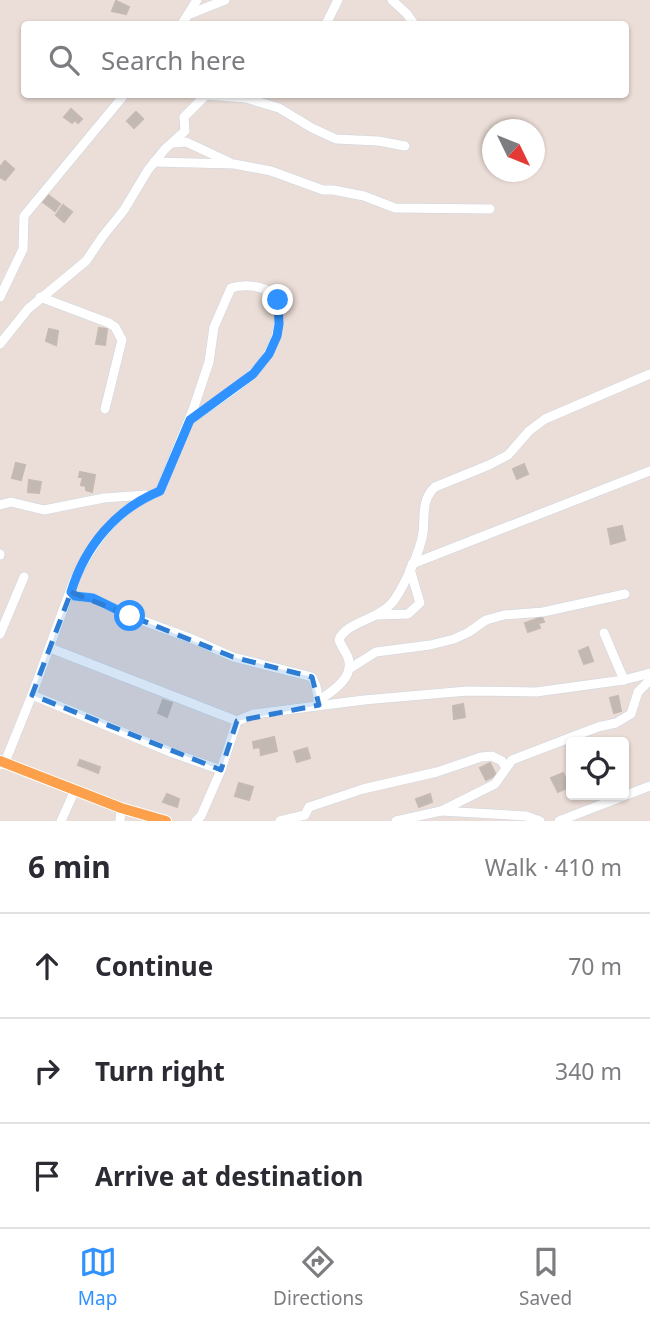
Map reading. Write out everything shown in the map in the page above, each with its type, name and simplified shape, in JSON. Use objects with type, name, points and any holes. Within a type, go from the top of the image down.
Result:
[{"type":"main road","points":[[2,763],[121,808],[166,821]]},
{"type":"street","points":[[184,21],[199,0]]},
{"type":"street","points":[[190,14],[225,0]]},
{"type":"street","points":[[328,21],[338,0]]},
{"type":"street","points":[[392,0],[412,21]]},
{"type":"street","points":[[0,297],[23,249],[24,216],[122,98]]},
{"type":"street","points":[[0,344],[28,309],[86,261],[155,162],[185,131],[184,117],[203,98]]},
{"type":"street","points":[[251,98],[279,108],[336,139],[378,141],[405,146]]},
{"type":"street","points":[[171,144],[186,142],[234,164]]},
{"type":"street","points":[[155,162],[234,164],[271,171],[323,190],[364,196],[395,208],[490,209]]},
{"type":"street","points":[[2,763],[84,562],[107,526],[133,503],[160,491],[190,420],[209,362],[214,327],[231,288],[250,286],[273,293],[279,307],[277,336],[261,367],[190,420]]},
{"type":"street","points":[[40,298],[98,318],[115,327],[122,340],[105,409]]},
{"type":"street","points":[[318,703],[334,691],[349,669],[347,655],[339,639],[341,633],[346,628],[377,615],[394,601],[423,533],[428,494],[435,487],[508,455],[529,430],[545,419],[650,374]]},
{"type":"street","points":[[411,566],[650,471]]},
{"type":"street","points":[[0,505],[11,502],[44,510],[104,498],[152,495]]},
{"type":"street","points":[[377,615],[408,614],[420,603],[411,566]]},
{"type":"street","points":[[0,634],[24,577]]},
{"type":"street","points":[[71,592],[75,596],[93,598],[130,616],[233,657],[312,677],[318,703]]},
{"type":"street","points":[[349,669],[376,652],[454,639],[486,620],[505,615],[542,612],[625,594]]},
{"type":"street","points":[[604,633],[624,680]]},
{"type":"street","points":[[50,648],[237,721],[254,714],[318,703],[467,691],[536,692],[624,680],[650,673]]},
{"type":"street","points":[[396,821],[441,811],[495,784],[512,760],[598,727],[616,723],[631,714],[638,692],[650,680]]},
{"type":"street","points":[[32,695],[221,770]]},
{"type":"street","points":[[196,821],[201,817],[221,770],[237,721]]},
{"type":"street","points":[[280,821],[304,816],[309,807],[363,789],[437,772],[481,757],[492,756],[502,761],[506,768]]},
{"type":"street","points":[[559,821],[650,786]]},
{"type":"street","points":[[61,821],[75,790]]},
{"type":"street","points":[[120,821],[121,808]]},
{"type":"street","points":[[441,811],[526,816],[540,821]]},
{"type":"highlighted area","points":[[71,592],[233,657],[312,677],[319,705],[237,721],[221,770],[32,695]]},
{"type":"building","points":[[116,1],[129,7],[126,14],[112,11]]},
{"type":"building","points":[[71,109],[82,119],[78,123],[75,120],[72,123],[64,117]]},
{"type":"building","points":[[136,112],[143,119],[134,128],[127,121]]},
{"type":"building","points":[[5,161],[14,169],[5,180],[0,177],[0,167]]},
{"type":"building","points":[[48,195],[60,204],[55,211],[43,202]]},
{"type":"building","points":[[63,205],[72,212],[64,222],[56,215]]},
{"type":"building","points":[[99,328],[107,329],[105,345],[96,344]]},
{"type":"building","points":[[49,329],[58,331],[56,345],[46,341]]},
{"type":"building","points":[[16,463],[25,465],[21,480],[12,478]]},
{"type":"building","points":[[524,464],[528,474],[517,479],[513,469]]},
{"type":"building","points":[[80,472],[95,475],[92,492],[81,485],[83,477],[79,477]]},
{"type":"building","points":[[29,480],[41,482],[39,493],[28,492]]},
{"type":"building","points":[[622,526],[625,540],[611,544],[608,529]]},
{"type":"building","points":[[542,617],[544,622],[538,623],[540,628],[528,632],[525,623]]},
{"type":"building","points":[[588,647],[593,661],[584,664],[579,651]]},
{"type":"building","points":[[618,696],[621,711],[614,713],[610,698]]},
{"type":"building","points":[[163,700],[172,703],[167,717],[158,713]]},
{"type":"building","points":[[463,704],[465,717],[454,719],[453,706]]},
{"type":"building","points":[[274,737],[277,751],[261,755],[260,747],[254,748],[253,742]]},
{"type":"building","points":[[307,748],[310,758],[297,762],[294,752]]},
{"type":"building","points":[[80,760],[100,767],[98,773],[78,765]]},
{"type":"building","points":[[490,763],[496,775],[486,780],[480,768]]},
{"type":"building","points":[[563,773],[566,788],[558,792],[551,778]]},
{"type":"building","points":[[239,783],[253,787],[249,800],[235,796]]},
{"type":"building","points":[[167,794],[179,799],[177,807],[163,802]]},
{"type":"building","points":[[430,794],[432,802],[419,807],[416,799]]},
{"type":"route","points":[[130,616],[93,598],[75,596],[71,592],[74,580],[107,526],[133,503],[160,491],[190,420],[261,367],[277,336],[278,300]]}]
